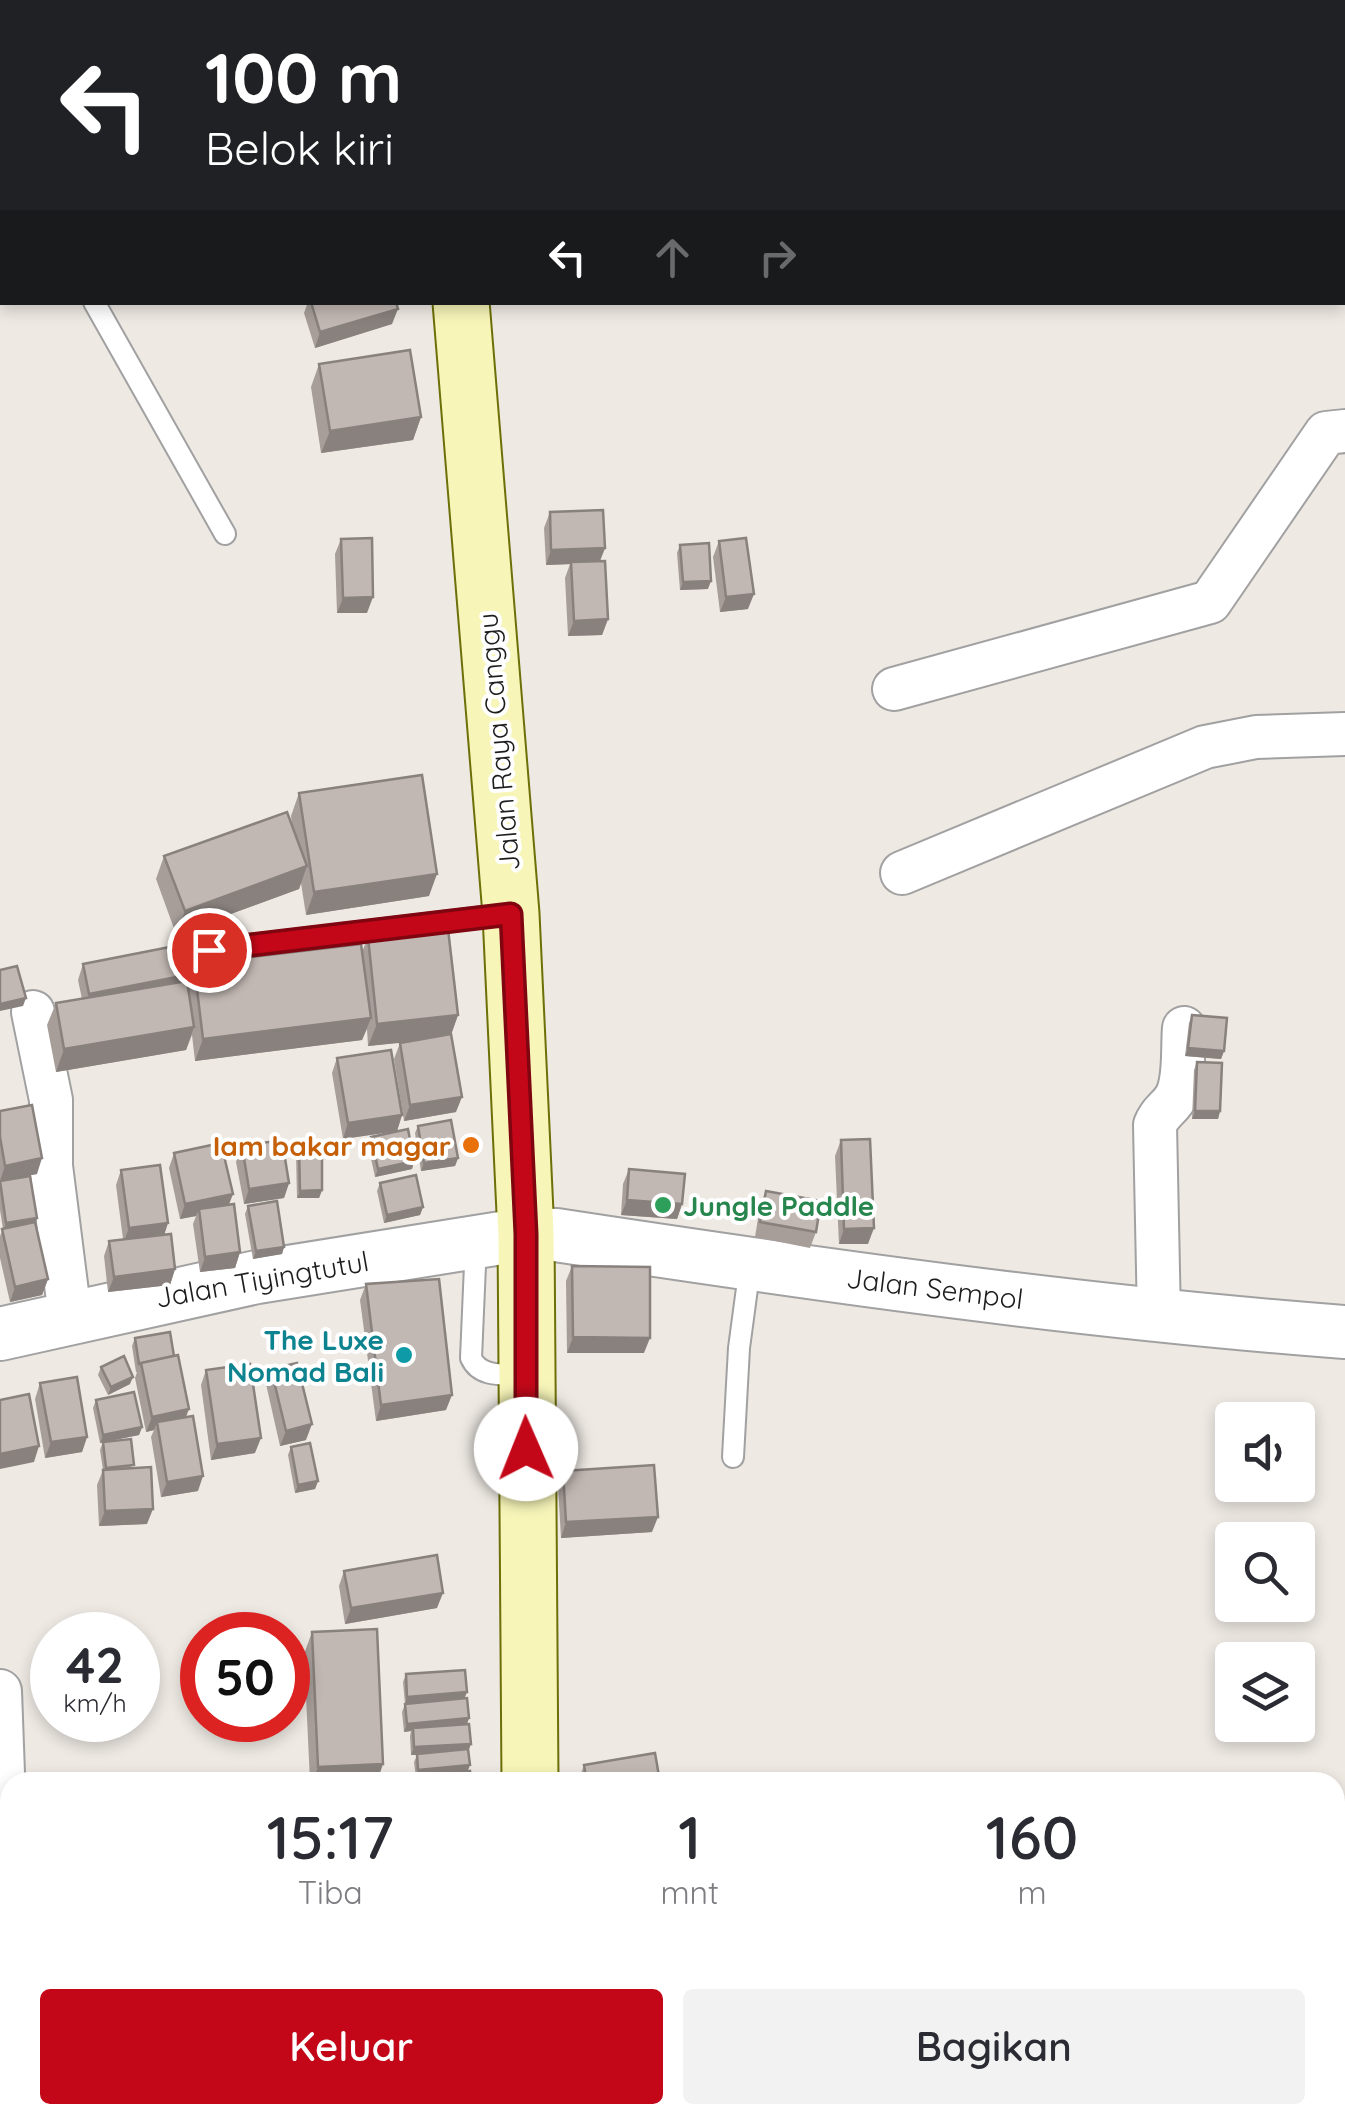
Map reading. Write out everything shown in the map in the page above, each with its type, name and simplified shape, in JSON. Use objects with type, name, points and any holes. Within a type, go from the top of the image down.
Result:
[{"type":"main road","name":"Jalan Raya Canggu","points":[[461,305],[511,914],[501,1238],[525,1375],[530,1772]]},
{"type":"street","points":[[894,689],[1210,602],[1326,433],[1345,431]]},
{"type":"street","points":[[902,874],[1205,746],[1256,737],[1345,734]]},
{"type":"street","points":[[33,1012],[51,1100],[51,1166],[70,1316]]},
{"type":"street","points":[[1159,1318],[1155,1124],[1160,1112],[1175,1099],[1184,1028]]},
{"type":"street","name":"Jalan Sempol","points":[[501,1238],[556,1235],[1159,1318],[1345,1332]]},
{"type":"street","name":"Jalan Tiyingtutul","points":[[0,1334],[257,1276],[501,1238]]},
{"type":"street","points":[[0,1691],[3,1772]]},
{"type":"lane","points":[[96,305],[225,534]]},
{"type":"lane","points":[[209,950],[511,914]]},
{"type":"lane","points":[[733,1457],[739,1348],[750,1264]]},
{"type":"building","points":[[312,305],[397,305],[398,309],[320,332]]},
{"type":"building","points":[[410,350],[421,417],[330,431],[319,364]]},
{"type":"building","points":[[603,510],[605,548],[551,550],[550,512]]},
{"type":"building","points":[[372,538],[373,597],[343,598],[341,539]]},
{"type":"building","points":[[746,538],[754,594],[726,597],[719,541]]},
{"type":"building","points":[[709,543],[711,581],[683,582],[680,545]]},
{"type":"building","points":[[605,561],[608,619],[574,621],[571,562]]},
{"type":"building","points":[[422,775],[437,874],[314,892],[299,793]]},
{"type":"building","points":[[287,812],[307,866],[185,911],[164,856]]},
{"type":"building","points":[[346,925],[351,945],[316,949],[312,933]]},
{"type":"building","points":[[448,929],[458,1015],[377,1024],[368,937]]},
{"type":"building","points":[[361,944],[371,1018],[203,1039],[194,964]]},
{"type":"building","points":[[180,945],[187,975],[89,994],[83,964]]},
{"type":"building","points":[[17,966],[26,998],[0,1004],[0,970]]},
{"type":"building","points":[[187,981],[194,1027],[64,1049],[56,1003]]},
{"type":"building","points":[[1192,1015],[1227,1018],[1224,1051],[1188,1048]]},
{"type":"building","points":[[451,1034],[462,1097],[410,1105],[400,1043]]},
{"type":"building","points":[[391,1050],[402,1115],[348,1123],[337,1058]]},
{"type":"building","points":[[1197,1062],[1222,1063],[1220,1111],[1195,1111]]},
{"type":"building","points":[[32,1105],[42,1158],[5,1166],[0,1111]]},
{"type":"building","points":[[451,1120],[458,1158],[424,1163],[418,1126]]},
{"type":"building","points":[[408,1129],[414,1161],[378,1169],[371,1137]]},
{"type":"building","points":[[870,1139],[874,1228],[844,1229],[841,1140]]},
{"type":"building","points":[[282,1140],[289,1183],[249,1189],[242,1146]]},
{"type":"building","points":[[221,1143],[233,1194],[185,1204],[174,1153]]},
{"type":"building","points":[[299,1147],[322,1147],[322,1190],[300,1191]]},
{"type":"building","points":[[160,1165],[168,1223],[129,1228],[121,1170]]},
{"type":"building","points":[[629,1169],[685,1174],[682,1204],[627,1200]]},
{"type":"building","points":[[416,1175],[423,1207],[387,1215],[380,1183]]},
{"type":"building","points":[[30,1176],[37,1218],[6,1223],[0,1181]]},
{"type":"building","points":[[766,1191],[821,1201],[816,1232],[760,1222]]},
{"type":"building","points":[[277,1201],[284,1247],[256,1251],[248,1206]]},
{"type":"building","points":[[234,1204],[240,1252],[205,1257],[199,1209]]},
{"type":"building","points":[[35,1222],[48,1279],[15,1287],[2,1229]]},
{"type":"building","points":[[171,1234],[175,1269],[114,1277],[109,1241]]},
{"type":"building","points":[[572,1266],[650,1267],[650,1338],[573,1337]]},
{"type":"building","name":"The Luxe Nomad Bali","points":[[439,1279],[452,1395],[381,1405],[366,1284]]},
{"type":"building","points":[[170,1332],[174,1356],[139,1364],[135,1338]]},
{"type":"building","points":[[178,1355],[189,1409],[152,1417],[141,1363]]},
{"type":"building","points":[[124,1356],[133,1377],[111,1387],[101,1367]]},
{"type":"building","points":[[297,1363],[312,1424],[286,1431],[271,1369]]},
{"type":"building","points":[[250,1364],[261,1438],[217,1444],[206,1370]]},
{"type":"building","points":[[77,1377],[87,1437],[51,1442],[40,1383]]},
{"type":"building","points":[[134,1392],[142,1427],[103,1435],[96,1400]]},
{"type":"building","points":[[29,1394],[39,1446],[0,1454],[0,1400]]},
{"type":"building","points":[[193,1416],[203,1476],[167,1482],[157,1422]]},
{"type":"building","points":[[131,1439],[134,1465],[106,1468],[103,1442]]},
{"type":"building","points":[[310,1443],[318,1481],[298,1485],[291,1447]]},
{"type":"building","points":[[654,1465],[658,1517],[566,1522],[563,1471]]},
{"type":"building","points":[[151,1467],[153,1509],[105,1511],[103,1470]]},
{"type":"building","points":[[437,1555],[443,1593],[351,1608],[344,1571]]},
{"type":"building","points":[[377,1629],[383,1764],[318,1767],[312,1632]]},
{"type":"building","points":[[465,1670],[467,1692],[407,1697],[406,1674]]},
{"type":"building","points":[[467,1698],[469,1718],[407,1724],[405,1704]]},
{"type":"building","points":[[469,1724],[471,1744],[414,1747],[413,1728]]},
{"type":"building","points":[[468,1749],[470,1765],[418,1770],[417,1754]]},
{"type":"building","points":[[655,1753],[658,1772],[585,1772],[584,1765]]},
{"type":"place","name":"Iam bakar magar","points":[[471,1145]]},
{"type":"place","name":"Jungle Paddle","points":[[663,1205]]},
{"type":"place","name":"The Luxe Nomad Bali","points":[[404,1355]]},
{"type":"route","points":[[209,950],[511,914],[526,1234],[526,1449]]}]
